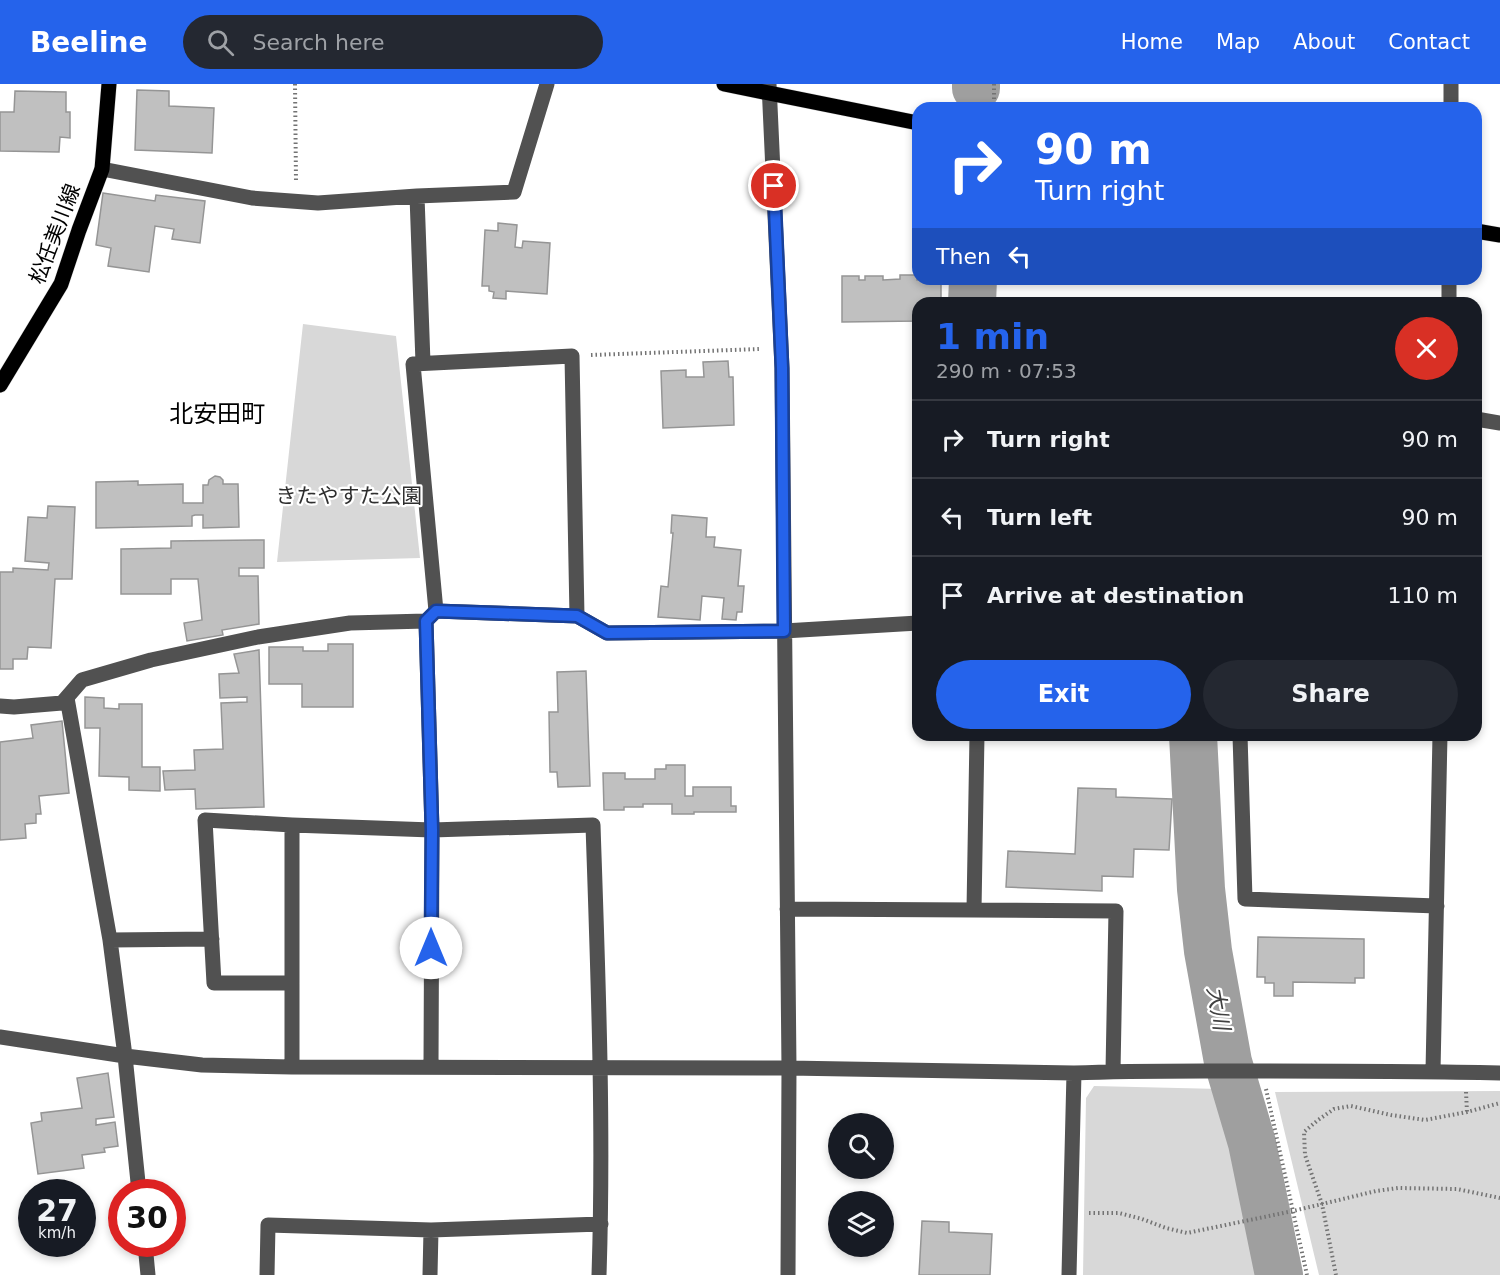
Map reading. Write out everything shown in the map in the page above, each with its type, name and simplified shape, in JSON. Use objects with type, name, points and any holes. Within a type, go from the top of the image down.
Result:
[{"type":"main road","name":"松任美川線","points":[[0,385],[61,284],[102,169],[109,84]]},
{"type":"main road","points":[[724,84],[770,88],[912,122]]},
{"type":"main road","points":[[1482,232],[1500,235]]},
{"type":"street","points":[[102,169],[252,198],[296,201],[318,202],[514,192],[547,84]]},
{"type":"street","points":[[1451,84],[1451,102]]},
{"type":"street","points":[[770,88],[782,349],[789,1068],[788,1275]]},
{"type":"street","points":[[417,196],[423,363]]},
{"type":"street","points":[[431,1066],[431,616],[413,364],[572,356],[577,616]]},
{"type":"street","points":[[1482,420],[1500,423]]},
{"type":"street","points":[[0,706],[62,704],[82,680],[151,660],[258,637],[350,623],[431,616],[577,616],[607,633],[784,631],[912,623]]},
{"type":"street","points":[[67,698],[110,940],[139,1179]]},
{"type":"street","points":[[974,910],[977,741]]},
{"type":"street","points":[[1240,741],[1245,898],[1437,906]]},
{"type":"street","points":[[1433,1071],[1440,741]]},
{"type":"street","points":[[292,983],[214,983],[205,820],[432,830],[593,825],[601,1068],[599,1275]]},
{"type":"street","points":[[292,825],[292,1067]]},
{"type":"street","points":[[787,909],[1116,911],[1113,1071]]},
{"type":"street","points":[[110,940],[212,939]]},
{"type":"street","points":[[0,1037],[202,1065],[789,1068],[1074,1073],[1433,1071],[1500,1073]]},
{"type":"street","points":[[1069,1275],[1074,1073]]},
{"type":"street","points":[[267,1275],[268,1225],[431,1230],[601,1224]]},
{"type":"street","points":[[430,1275],[431,1230]]},
{"type":"street","points":[[146,1257],[148,1275]]},
{"type":"path","points":[[295,84],[296,201]]},
{"type":"path","points":[[994,84],[994,102]]},
{"type":"path","points":[[572,356],[782,349]]},
{"type":"path","points":[[1266,1071],[1292,1211],[1307,1275]]},
{"type":"path","points":[[1336,1275],[1322,1204],[1305,1155],[1304,1132],[1334,1110],[1351,1106],[1425,1120],[1500,1103]]},
{"type":"path","points":[[1070,1213],[1119,1213],[1187,1233],[1398,1188],[1457,1189],[1500,1198]]},
{"type":"green space","name":"きたやすた公園","points":[[303,324],[396,336],[420,558],[277,562]]},
{"type":"green space","points":[[1094,1086],[1220,1089],[1266,1275],[1083,1275],[1086,1098]]},
{"type":"green space","points":[[1500,1091],[1500,1275],[1319,1275],[1275,1092]]},
{"type":"building","points":[[137,90],[169,91],[169,106],[214,108],[212,153],[135,150]]},
{"type":"building","points":[[15,91],[66,92],[66,112],[70,112],[70,138],[60,137],[59,152],[0,151],[0,112],[14,112]]},
{"type":"building","points":[[103,193],[155,201],[156,195],[205,201],[200,243],[172,239],[174,229],[155,226],[149,272],[108,266],[111,248],[96,245]]},
{"type":"building","points":[[498,223],[517,225],[515,247],[522,248],[523,241],[550,243],[547,294],[506,291],[506,299],[493,298],[494,292],[489,291],[489,286],[482,286],[485,230],[498,231]]},
{"type":"building","points":[[900,275],[912,275],[912,285],[941,285],[941,297],[912,297],[912,321],[842,322],[842,276],[859,276],[859,280],[865,280],[865,276],[883,276],[883,280],[900,279]]},
{"type":"building","points":[[728,361],[729,377],[733,377],[734,425],[663,428],[661,371],[686,370],[686,377],[704,377],[703,362]]},
{"type":"building","points":[[215,476],[223,480],[223,484],[238,484],[239,527],[203,528],[203,515],[195,515],[192,516],[192,526],[96,528],[96,482],[138,481],[138,485],[183,484],[183,503],[203,503],[203,485],[208,485],[209,480]]},
{"type":"building","points":[[48,506],[75,507],[72,579],[55,579],[51,648],[28,647],[27,659],[13,659],[13,669],[0,669],[0,572],[13,572],[13,568],[48,570],[49,563],[25,561],[28,517],[47,518]]},
{"type":"building","points":[[672,515],[707,518],[706,537],[715,537],[714,547],[741,550],[738,586],[744,586],[742,612],[737,612],[736,620],[722,619],[724,598],[702,596],[700,620],[658,617],[661,586],[668,587],[673,533],[671,533]]},
{"type":"building","points":[[264,540],[264,568],[239,568],[239,576],[258,576],[259,624],[222,630],[223,635],[187,641],[184,623],[202,620],[198,579],[171,579],[171,594],[121,594],[121,549],[171,548],[171,541]]},
{"type":"building","points":[[328,644],[353,644],[353,707],[302,707],[302,684],[269,684],[269,647],[303,647],[303,651],[328,651]]},
{"type":"building","points":[[259,650],[264,807],[196,809],[195,789],[165,790],[163,771],[195,770],[194,750],[223,749],[221,703],[247,702],[247,697],[220,698],[219,674],[239,673],[234,654]]},
{"type":"building","points":[[586,671],[590,786],[558,787],[557,772],[550,772],[549,712],[558,712],[557,672]]},
{"type":"building","points":[[85,697],[104,698],[104,708],[119,709],[119,704],[142,704],[142,767],[160,767],[160,791],[129,790],[129,777],[99,776],[100,728],[85,728]]},
{"type":"building","points":[[62,721],[69,793],[39,796],[41,814],[36,814],[36,823],[25,824],[26,838],[0,840],[0,742],[33,738],[31,725]]},
{"type":"building","points":[[666,765],[685,765],[685,796],[693,796],[693,787],[731,787],[731,806],[736,806],[736,812],[672,814],[672,804],[643,804],[643,807],[624,807],[624,810],[604,810],[603,773],[625,773],[625,779],[655,779],[655,769],[666,769]]},
{"type":"building","points":[[1078,788],[1116,789],[1116,797],[1172,799],[1169,850],[1134,849],[1133,877],[1102,876],[1102,891],[1006,887],[1008,851],[1075,854]]},
{"type":"building","points":[[1258,937],[1364,939],[1364,978],[1355,978],[1355,983],[1293,982],[1293,996],[1274,996],[1274,983],[1265,983],[1265,977],[1257,977]]},
{"type":"building","points":[[108,1073],[114,1117],[96,1119],[96,1125],[115,1122],[118,1146],[104,1148],[105,1152],[82,1155],[84,1168],[38,1174],[31,1123],[42,1121],[41,1113],[82,1108],[77,1078]]},
{"type":"building","points":[[922,1221],[949,1222],[949,1232],[992,1234],[990,1275],[919,1275]]},
{"type":"waterway","name":"大川","points":[[972,297],[973,285]]},
{"type":"waterway","name":"大川","points":[[1193,741],[1201,889],[1208,951],[1228,1062],[1252,1143],[1279,1275]]},
{"type":"district","name":"北安田町","points":[[217,414]]},
{"type":"route","points":[[431,948],[432,830],[426,621],[436,611],[577,616],[607,633],[784,631],[782,368],[774,186]]}]
